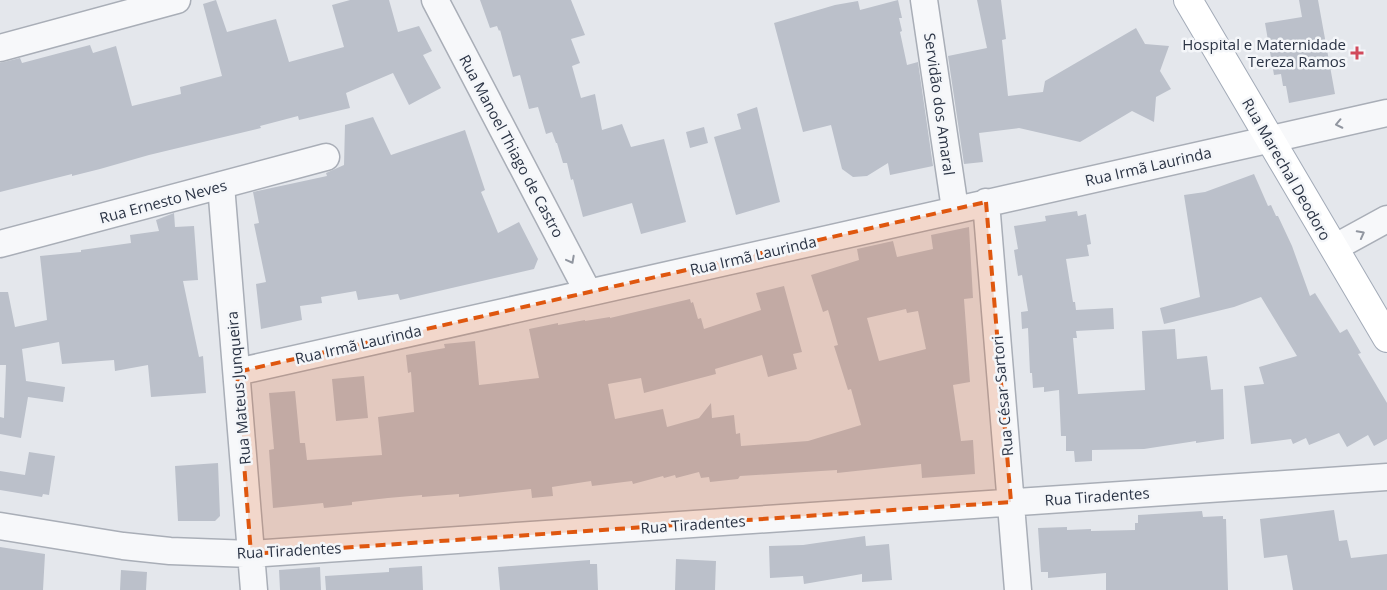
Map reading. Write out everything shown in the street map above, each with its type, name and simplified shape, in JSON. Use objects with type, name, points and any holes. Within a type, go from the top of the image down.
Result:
[{"type":"main road","name":"Rua Marechal Deodoro","points":[[1188,0],[1387,338]]},
{"type":"street","points":[[0,48],[177,0]]},
{"type":"street","name":"Rua Manoel Thiago de Castro","points":[[435,0],[588,292]]},
{"type":"street","name":"Servidão dos Amaral","points":[[924,0],[955,209]]},
{"type":"street","name":"Rua Irmã Laurinda","points":[[236,372],[1387,113]]},
{"type":"street","name":"Rua Ernesto Neves","points":[[0,244],[326,157]]},
{"type":"street","name":"Rua Mateus Junqueira","points":[[221,185],[254,590]]},
{"type":"street","name":"Rua César Sartori","points":[[986,202],[1018,590]]},
{"type":"street","points":[[1334,248],[1387,219]]},
{"type":"street","name":"Rua Tiradentes","points":[[0,526],[123,546],[170,551],[251,554],[1387,477]]},
{"type":"highlighted area","points":[[986,202],[1011,502],[251,554],[237,372]]},
{"type":"building","points":[[216,0],[227,32],[276,19],[289,62],[344,47],[332,5],[350,0],[389,0],[398,32],[419,26],[432,51],[423,55],[441,88],[409,105],[393,73],[346,93],[350,108],[299,120],[298,116],[260,126],[261,128],[72,176],[72,174],[0,192],[0,63],[20,58],[22,63],[90,45],[93,53],[116,46],[132,106],[181,94],[180,87],[222,76],[203,4]]},
{"type":"building","points":[[480,0],[571,0],[585,35],[571,39],[580,63],[572,66],[581,98],[595,94],[602,130],[622,124],[631,147],[664,139],[686,222],[641,234],[632,203],[583,217],[567,163],[563,163],[552,132],[546,134],[538,107],[529,109],[520,75],[513,77],[500,30],[497,26],[490,28]]},
{"type":"building","points":[[898,0],[902,18],[899,18],[902,31],[900,32],[907,65],[918,62],[933,166],[890,175],[888,163],[867,176],[853,177],[842,169],[831,125],[803,132],[774,23],[835,5],[858,1],[860,10]]},
{"type":"building","points":[[977,0],[1001,0],[1006,39],[1002,40],[1008,96],[1043,92],[1045,81],[1136,28],[1145,44],[1169,46],[1160,71],[1171,89],[1156,97],[1154,122],[1132,111],[1080,142],[1019,128],[979,133],[983,162],[964,164],[948,56],[987,48]]},
{"type":"building","points":[[1299,0],[1318,0],[1335,94],[1289,103],[1286,86],[1283,86],[1281,74],[1274,75],[1265,23],[1302,17]]},
{"type":"building","points":[[757,107],[780,202],[736,215],[714,137],[741,129],[737,114]]},
{"type":"building","points":[[373,117],[391,155],[465,130],[485,190],[481,192],[498,233],[519,222],[538,259],[534,269],[400,300],[398,294],[358,300],[356,291],[321,297],[322,303],[300,306],[302,320],[261,329],[256,284],[266,282],[254,224],[259,223],[253,192],[327,176],[326,173],[344,165],[345,125]]},
{"type":"building","points":[[704,127],[708,143],[690,148],[686,132]]},
{"type":"building","points":[[1254,174],[1268,206],[1271,205],[1276,216],[1278,216],[1292,246],[1310,296],[1315,293],[1340,333],[1347,329],[1361,353],[1358,354],[1387,403],[1387,439],[1374,446],[1368,435],[1347,447],[1339,433],[1309,445],[1306,438],[1293,444],[1291,439],[1251,444],[1244,386],[1264,384],[1259,367],[1297,356],[1261,297],[1234,307],[1164,324],[1160,308],[1200,297],[1184,195],[1205,192]]},
{"type":"building","points":[[1077,211],[1078,216],[1086,214],[1091,244],[1087,245],[1089,256],[1066,259],[1073,302],[1075,302],[1076,310],[1113,308],[1114,329],[1076,331],[1077,338],[1073,338],[1078,394],[1145,390],[1142,331],[1175,329],[1177,359],[1207,356],[1211,390],[1223,389],[1224,439],[1144,449],[1092,450],[1092,461],[1075,462],[1074,451],[1066,451],[1066,436],[1061,436],[1059,390],[1044,392],[1044,387],[1033,388],[1032,373],[1030,373],[1028,328],[1022,329],[1021,312],[1028,311],[1022,275],[1018,276],[1014,250],[1018,249],[1014,226],[1046,221],[1045,216]]},
{"type":"building","points":[[174,213],[175,227],[194,226],[198,280],[183,281],[199,357],[203,356],[206,393],[151,397],[148,365],[115,371],[114,360],[62,364],[59,342],[22,349],[26,381],[65,387],[63,402],[28,397],[21,438],[0,434],[0,417],[4,418],[6,365],[0,365],[0,292],[8,292],[15,327],[47,320],[40,256],[81,252],[81,250],[131,243],[130,235],[159,231],[156,220]]},
{"type":"building","points":[[969,227],[973,298],[964,299],[970,382],[953,385],[961,441],[973,440],[975,474],[922,478],[921,464],[837,473],[837,470],[740,476],[738,479],[710,482],[709,477],[701,478],[699,472],[676,478],[675,475],[664,478],[663,476],[633,484],[632,481],[592,486],[591,481],[552,487],[553,496],[532,498],[531,489],[459,497],[459,494],[388,498],[352,502],[352,505],[324,508],[323,503],[273,508],[269,450],[274,449],[269,393],[295,391],[300,443],[305,443],[307,460],[382,455],[378,417],[414,412],[411,372],[408,373],[406,355],[445,348],[444,344],[475,341],[479,385],[539,378],[529,329],[558,323],[558,325],[610,318],[690,299],[691,303],[693,302],[698,319],[701,318],[704,329],[761,310],[756,293],[784,286],[802,352],[793,354],[797,369],[768,377],[762,355],[715,369],[716,374],[644,393],[641,378],[608,384],[615,419],[663,409],[667,427],[699,418],[711,403],[712,418],[734,415],[736,434],[740,433],[741,446],[808,441],[861,425],[851,389],[848,390],[834,346],[838,345],[828,310],[823,312],[811,275],[859,260],[857,249],[893,241],[897,257],[933,249],[931,235]],"holes":[[[906,309],[907,313],[918,311],[926,349],[879,361],[867,318]]]},
{"type":"building","points":[[364,376],[368,418],[336,421],[332,379]]},
{"type":"building","points":[[29,452],[55,456],[49,495],[43,494],[42,497],[0,490],[0,471],[25,475]]},
{"type":"building","points":[[218,463],[220,516],[215,521],[178,521],[175,466]]},
{"type":"building","points":[[1334,510],[1339,541],[1347,540],[1351,558],[1387,554],[1387,590],[1293,590],[1287,555],[1264,558],[1260,519]]},
{"type":"building","points":[[1202,511],[1203,517],[1223,516],[1223,519],[1226,519],[1228,590],[1106,590],[1106,573],[1048,578],[1048,572],[1041,572],[1038,528],[1067,527],[1067,530],[1091,529],[1091,531],[1135,530],[1135,523],[1138,523],[1138,515]]},
{"type":"building","points":[[865,536],[866,546],[889,544],[892,580],[862,582],[862,574],[804,584],[803,576],[770,578],[769,546],[803,545]]},
{"type":"building","points":[[0,547],[45,554],[43,590],[0,590]]},
{"type":"building","points":[[676,559],[716,561],[715,590],[675,590]]},
{"type":"building","points":[[590,560],[590,564],[597,564],[598,590],[500,590],[498,567]]},
{"type":"building","points":[[422,566],[423,590],[326,590],[325,576],[389,572],[389,568]]},
{"type":"building","points":[[320,567],[321,590],[280,590],[279,570]]},
{"type":"building","points":[[121,570],[147,572],[146,590],[120,590]]},
{"type":"place","name":"Hospital e Maternidade Tereza Ramos","points":[[1357,53]]}]
